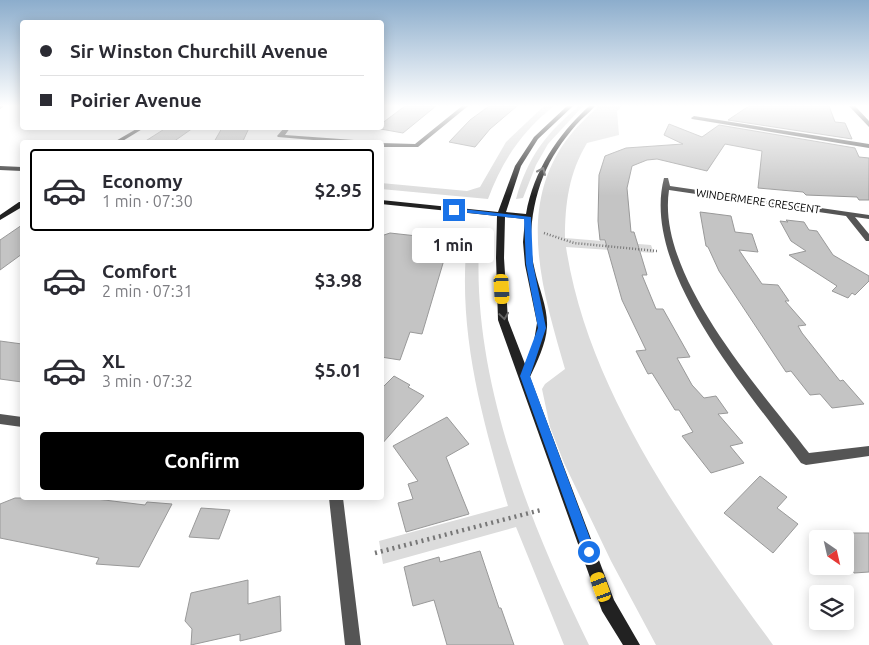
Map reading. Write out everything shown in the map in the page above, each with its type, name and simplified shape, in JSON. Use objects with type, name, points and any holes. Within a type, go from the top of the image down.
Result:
[{"type":"main road","points":[[538,136],[518,166],[501,215],[503,320],[608,605],[632,645]]},
{"type":"main road","points":[[525,376],[542,328],[529,264],[528,217],[539,176],[550,154],[562,136]]},
{"type":"main road","points":[[0,168],[20,169]]},
{"type":"main road","points":[[384,202],[528,217]]},
{"type":"main road","points":[[0,218],[20,205]]},
{"type":"street","points":[[281,136],[329,140]]},
{"type":"street","points":[[384,145],[416,146],[428,136]]},
{"type":"street","points":[[807,136],[869,146]]},
{"type":"street","name":"WINDERMERE CRESCENT","points":[[869,217],[667,183],[664,200],[664,216],[672,248],[698,306],[725,352],[806,459],[869,451]]},
{"type":"street","points":[[848,214],[869,239]]},
{"type":"street","points":[[0,419],[20,422]]},
{"type":"street","points":[[336,500],[353,645]]},
{"type":"path","points":[[544,233],[574,243],[657,251]]},
{"type":"path","points":[[375,553],[541,510]]},
{"type":"shaded area","points":[[512,136],[523,136],[507,159],[488,199],[384,189],[384,183],[467,191],[480,187],[506,142]]},
{"type":"shaded area","points":[[555,136],[548,144],[536,165],[523,198],[516,199],[532,158],[547,137]]},
{"type":"shaded area","points":[[570,136],[615,136],[587,143],[581,154],[569,189],[565,238],[651,245],[654,253],[566,247],[578,301],[596,354],[619,406],[646,457],[708,554],[773,645],[656,645],[611,561],[564,463],[550,427],[542,389],[545,384],[565,369],[543,283],[538,225],[541,196],[550,169]]},
{"type":"shaded area","points":[[468,231],[480,233],[479,285],[484,338],[493,392],[507,445],[545,548],[589,645],[564,645],[516,527],[383,564],[379,541],[508,506],[480,404],[468,336],[465,302],[465,267]]},
{"type":"building","points":[[153,136],[181,136],[176,140],[147,140]]},
{"type":"building","points":[[217,136],[245,136],[243,140],[215,140]]},
{"type":"building","points":[[455,136],[484,136],[475,147],[449,142]]},
{"type":"building","points":[[666,136],[785,136],[855,148],[859,157],[869,158],[869,200],[859,200],[857,197],[806,195],[803,192],[758,188],[762,151],[725,144],[707,171],[657,159],[647,160],[632,166],[627,188],[631,232],[634,232],[647,275],[642,275],[656,309],[663,309],[690,357],[677,358],[692,385],[704,398],[716,396],[728,413],[718,414],[743,443],[730,446],[744,463],[711,473],[682,436],[693,432],[679,410],[675,410],[652,373],[648,374],[636,351],[646,350],[622,300],[605,240],[600,240],[598,221],[599,175],[605,156],[626,148],[683,144]]},
{"type":"building","points":[[833,136],[851,136],[852,139]]},
{"type":"building","points":[[700,212],[731,216],[735,232],[752,234],[758,252],[739,250],[762,284],[778,285],[789,301],[785,301],[806,325],[798,326],[802,333],[840,381],[843,380],[864,404],[832,408],[820,394],[810,395],[791,371],[786,372],[719,271],[706,246]]},
{"type":"building","points":[[786,220],[804,222],[809,230],[817,231],[833,255],[869,276],[869,281],[855,295],[852,293],[848,298],[832,291],[837,286],[789,255],[806,251],[791,241],[780,221],[788,222]]},
{"type":"building","points":[[20,226],[20,255],[0,270],[0,240]]},
{"type":"building","points":[[390,233],[444,239],[449,243],[422,334],[410,332],[400,360],[384,357],[384,235]]},
{"type":"building","points":[[0,341],[20,344],[20,382],[0,379]]},
{"type":"building","points":[[394,376],[424,396],[384,442],[384,386]]},
{"type":"building","points":[[447,417],[469,444],[446,457],[469,514],[406,532],[398,503],[413,499],[408,484],[418,481],[393,446]]},
{"type":"building","points":[[760,476],[787,497],[777,508],[798,524],[773,553],[724,513]]},
{"type":"building","points":[[20,498],[20,500],[104,500],[145,505],[147,502],[172,504],[139,567],[96,564],[99,558],[0,538],[0,504]]},
{"type":"building","points":[[201,508],[230,510],[219,539],[189,537]]},
{"type":"building","points":[[854,533],[869,533],[869,572],[854,573]]},
{"type":"building","points":[[480,551],[499,608],[501,608],[514,645],[447,645],[434,600],[413,606],[404,567],[439,557],[440,562]]},
{"type":"building","points":[[248,580],[248,604],[280,596],[281,631],[240,641],[240,634],[191,645],[192,629],[185,621],[191,593]]},
{"type":"route","points":[[454,210],[528,217],[529,264],[542,328],[525,376],[589,552]]}]
